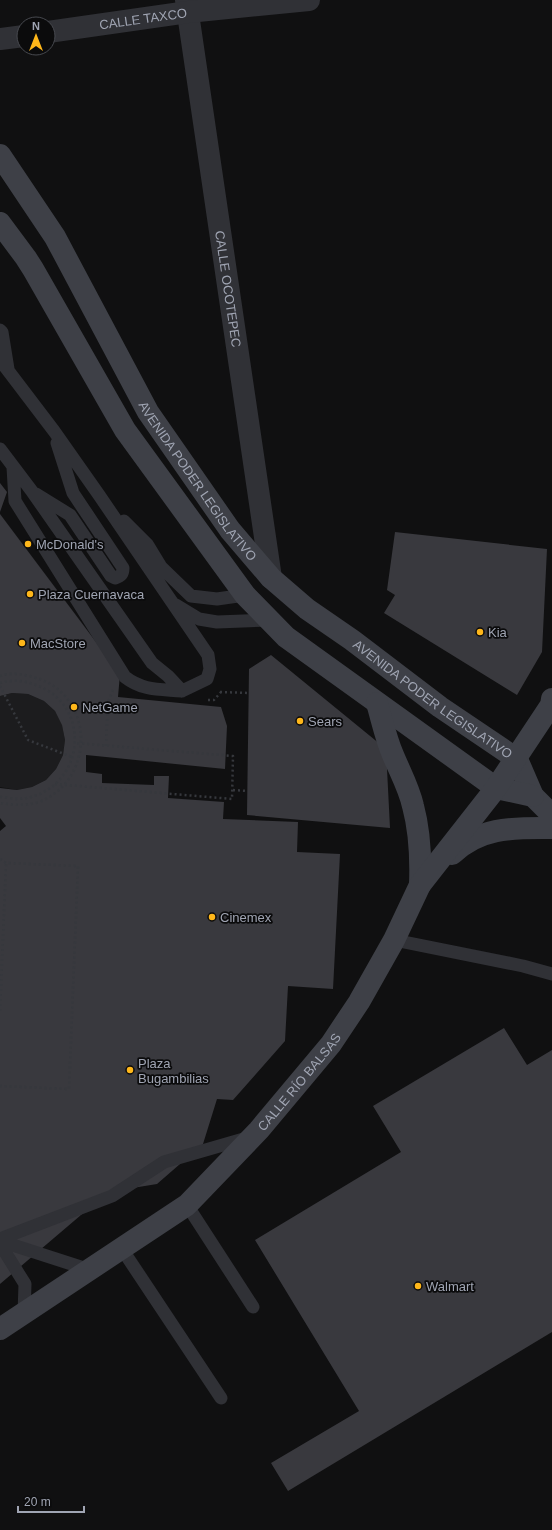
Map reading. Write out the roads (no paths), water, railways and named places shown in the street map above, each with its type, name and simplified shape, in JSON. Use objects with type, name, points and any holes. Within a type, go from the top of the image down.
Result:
[{"type":"street","name":"CALLE TAXCO","points":[[56,31],[187,6],[309,0]]},
{"type":"street","name":"CALLE OCOTEPEC","points":[[187,6],[272,578]]},
{"type":"street","points":[[0,39],[16,37]]},
{"type":"street","name":"AVENIDA PODER LEGISLATIVO","points":[[0,155],[55,237],[148,412],[230,530],[272,578],[307,609],[352,640],[440,707],[517,759],[533,796]]},
{"type":"street","points":[[0,223],[26,258],[125,430],[245,595],[286,637],[377,703],[496,788],[533,796],[552,816]]},
{"type":"street","points":[[125,430],[148,412]]},
{"type":"street","name":"CALLE RÍO BALSAS","points":[[0,1329],[187,1206],[253,1137],[331,1044],[359,1002],[394,940],[420,885],[517,759],[550,705],[552,699]]},
{"type":"street","points":[[377,703],[392,754],[405,780],[413,806],[419,832],[421,858],[420,885]]},
{"type":"street","points":[[420,885],[459,848],[482,834],[512,828],[552,828]]},
{"type":"lane","points":[[0,330],[2,332],[8,372]]},
{"type":"lane","points":[[0,360],[54,431],[208,655],[210,669],[207,679],[182,691],[147,688],[134,684],[125,678],[15,501],[13,467]]},
{"type":"lane","points":[[31,490],[70,515],[111,576],[115,578],[120,577],[123,573],[122,568],[73,493],[54,431]]},
{"type":"lane","points":[[0,449],[31,490],[152,663],[168,676],[182,691]]},
{"type":"lane","points":[[99,495],[147,544],[161,567],[191,596],[217,599],[245,595]]},
{"type":"lane","points":[[172,601],[199,619],[217,622],[269,620]]},
{"type":"lane","points":[[394,940],[523,966],[552,974]]},
{"type":"lane","points":[[0,1240],[112,1196],[164,1162],[253,1137]]},
{"type":"lane","points":[[187,1206],[253,1307]]},
{"type":"lane","points":[[0,1240],[90,1270]]},
{"type":"lane","points":[[0,1244],[25,1284],[24,1314]]},
{"type":"lane","points":[[122,1249],[221,1398]]},
{"type":"place","name":"McDonald's","points":[[28,544]]},
{"type":"place","name":"Plaza Cuernavaca","points":[[30,594]]},
{"type":"place","name":"Kia","points":[[480,632]]},
{"type":"place","name":"MacStore","points":[[22,643]]},
{"type":"place","name":"NetGame","points":[[74,707]]},
{"type":"place","name":"Sears","points":[[300,721]]},
{"type":"place","name":"Cinemex","points":[[212,917]]},
{"type":"place","name":"Plaza Bugambilias","points":[[130,1070]]},
{"type":"place","name":"Walmart","points":[[418,1286]]}]
